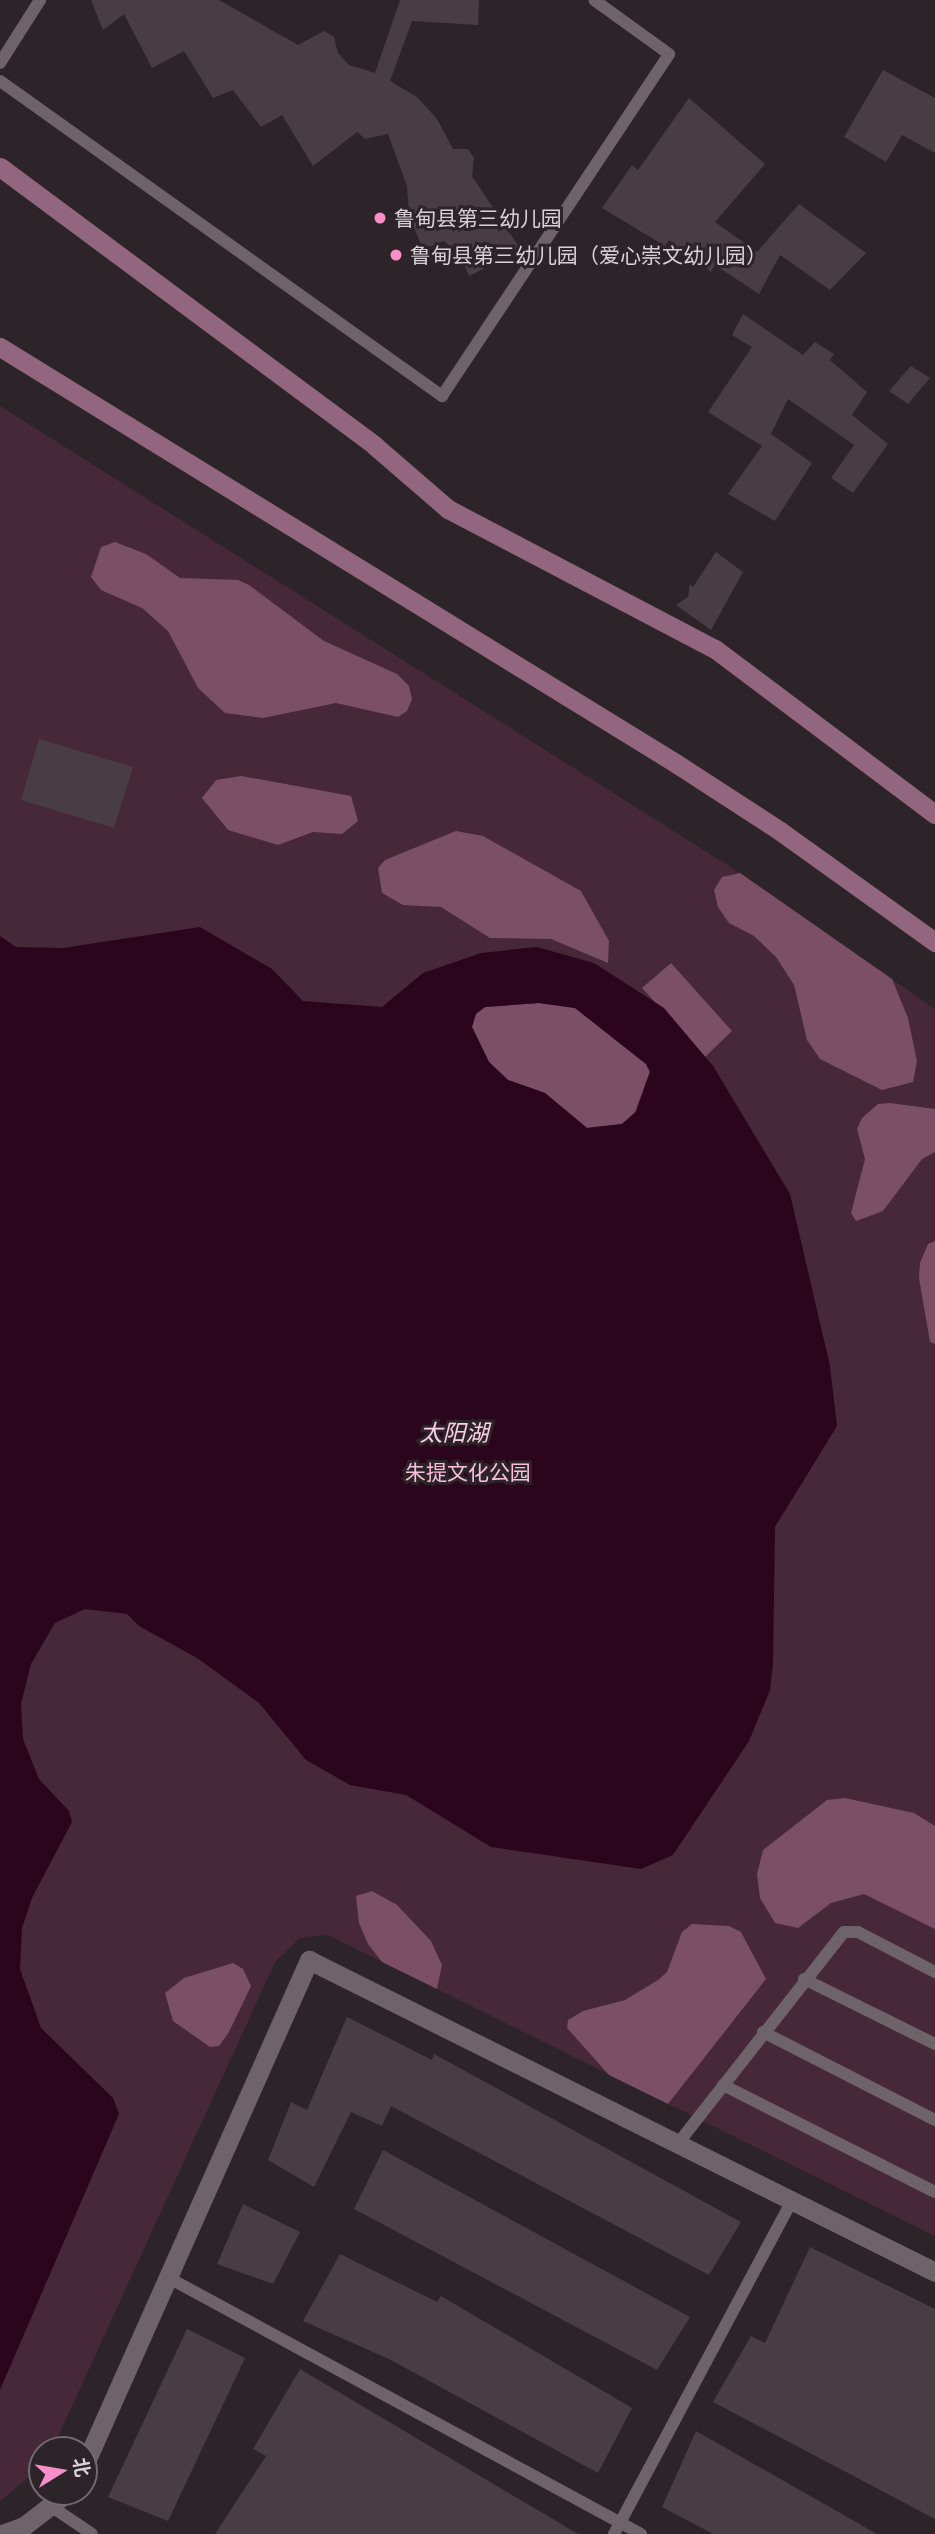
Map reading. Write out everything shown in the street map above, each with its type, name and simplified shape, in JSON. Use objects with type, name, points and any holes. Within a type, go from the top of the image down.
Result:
[{"type":"main road","points":[[0,167],[374,446],[448,509],[715,649],[935,814]]},
{"type":"main road","points":[[0,346],[677,764],[780,831],[935,942]]},
{"type":"street","points":[[98,2436],[309,1960],[676,2146],[935,2272]]},
{"type":"street","points":[[2,2534],[52,2507]]},
{"type":"lane","points":[[0,63],[40,0]]},
{"type":"lane","points":[[0,81],[442,396],[669,54],[594,0]]},
{"type":"lane","points":[[676,2146],[804,1979],[844,1932],[858,1932],[935,1972]]},
{"type":"lane","points":[[804,1979],[935,2044]]},
{"type":"lane","points":[[763,2032],[935,2120]]},
{"type":"lane","points":[[723,2085],[935,2192]]},
{"type":"lane","points":[[617,2529],[791,2203]]},
{"type":"lane","points":[[169,2278],[617,2529],[642,2534]]},
{"type":"lane","points":[[52,2507],[92,2534]]},
{"type":"green space","name":"朱提文化公园","points":[[0,406],[740,873],[935,1009],[935,2236],[328,1935],[300,1938],[275,1962],[58,2436],[28,2436],[28,2478],[0,2501]]},
{"type":"shaded area","points":[[115,542],[146,554],[180,578],[238,580],[249,585],[324,641],[397,674],[409,686],[412,699],[407,711],[398,717],[336,703],[263,718],[225,713],[198,688],[168,631],[142,608],[101,590],[91,577],[101,547]]},
{"type":"shaded area","points":[[241,776],[351,796],[358,821],[342,834],[313,832],[278,845],[228,830],[202,798],[216,780]]},
{"type":"shaded area","points":[[456,831],[483,836],[581,891],[609,941],[608,963],[551,939],[490,938],[441,907],[403,905],[382,893],[378,868],[385,860]]},
{"type":"shaded area","points":[[740,873],[892,979],[908,1018],[917,1061],[913,1082],[882,1090],[820,1059],[807,1040],[794,985],[776,957],[754,936],[729,923],[718,907],[714,890],[722,877]]},
{"type":"shaded area","points":[[671,963],[732,1031],[705,1057],[642,988]]},
{"type":"shaded area","points":[[539,1003],[575,1008],[646,1064],[650,1071],[635,1112],[622,1124],[587,1128],[545,1093],[508,1080],[489,1062],[472,1027],[475,1014],[485,1007]]},
{"type":"shaded area","points":[[878,1104],[935,1109],[935,1152],[922,1159],[883,1211],[856,1221],[851,1213],[865,1159],[857,1129],[862,1118]]},
{"type":"shaded area","points":[[935,1241],[935,1344],[930,1342],[919,1278],[920,1263],[928,1244]]},
{"type":"shaded area","points":[[845,1798],[914,1813],[935,1826],[935,1929],[864,1894],[831,1903],[798,1928],[775,1923],[760,1898],[757,1874],[763,1850],[827,1800]]},
{"type":"shaded area","points":[[372,1891],[397,1905],[431,1941],[442,1965],[437,1989],[382,1962],[368,1944],[359,1923],[356,1896]]},
{"type":"shaded area","points":[[692,1924],[729,1926],[741,1932],[766,1979],[668,2104],[609,2075],[567,2028],[568,2020],[583,2011],[625,2000],[658,1980],[667,1972],[682,1932]]},
{"type":"shaded area","points":[[233,1963],[243,1969],[251,1986],[229,2032],[219,2046],[210,2047],[173,2021],[165,1993],[184,1978]]},
{"type":"water","name":"太阳湖","points":[[200,927],[272,969],[303,1001],[382,1007],[423,973],[481,953],[537,947],[594,963],[664,1008],[713,1066],[790,1194],[830,1366],[837,1426],[775,1527],[773,1664],[770,1690],[749,1741],[673,1855],[641,1869],[491,1847],[406,1795],[350,1785],[306,1760],[259,1703],[197,1658],[139,1626],[127,1614],[85,1609],[55,1623],[31,1664],[21,1704],[23,1739],[39,1779],[69,1811],[72,1822],[32,1898],[22,1928],[20,1969],[41,2028],[113,2098],[119,2114],[0,2390],[0,936],[16,947],[63,948]],"holes":[[[539,1003],[575,1008],[646,1064],[650,1072],[636,1112],[622,1124],[587,1128],[545,1093],[508,1080],[489,1062],[472,1027],[476,1014],[485,1007]]]},
{"type":"building","points":[[91,0],[219,0],[298,45],[324,31],[334,37],[338,53],[349,65],[375,73],[400,0],[479,0],[478,25],[412,21],[390,81],[417,97],[437,119],[453,149],[468,149],[474,158],[472,176],[521,250],[469,276],[458,251],[443,241],[423,250],[409,215],[407,186],[388,134],[365,139],[357,132],[313,166],[282,115],[261,127],[233,90],[213,98],[184,51],[152,68],[124,14],[103,30]]},
{"type":"building","points":[[883,70],[935,98],[935,153],[902,135],[886,162],[844,137]]},
{"type":"building","points":[[689,98],[765,164],[715,222],[757,252],[799,204],[866,253],[830,290],[780,255],[759,294],[715,265],[711,272],[669,240],[665,246],[602,208],[632,165],[638,170]]},
{"type":"building","points":[[743,314],[803,355],[815,342],[834,354],[830,360],[867,392],[852,415],[888,444],[853,493],[831,478],[854,445],[788,399],[771,434],[812,463],[775,521],[728,494],[762,446],[708,412],[752,347],[732,335]]},
{"type":"building","points":[[911,366],[930,378],[908,404],[889,391]]},
{"type":"building","points":[[716,552],[743,572],[711,630],[676,605],[688,597],[690,584],[693,587]]},
{"type":"building","points":[[39,739],[133,767],[114,828],[21,800]]},
{"type":"building","points":[[347,2017],[432,2060],[434,2054],[741,2222],[709,2275],[391,2106],[382,2126],[351,2112],[314,2187],[268,2160],[291,2102],[307,2110]]},
{"type":"building","points":[[383,2150],[690,2317],[657,2370],[354,2209]]},
{"type":"building","points":[[243,2204],[300,2232],[273,2284],[217,2264]]},
{"type":"building","points":[[810,2247],[935,2309],[935,2519],[713,2402],[751,2336],[765,2343]]},
{"type":"building","points":[[340,2254],[437,2302],[441,2296],[632,2408],[598,2473],[389,2359],[303,2321]]},
{"type":"building","points":[[187,2329],[245,2358],[168,2521],[108,2497]]},
{"type":"building","points":[[300,2369],[578,2534],[215,2534],[266,2456],[253,2449]]},
{"type":"building","points":[[696,2431],[877,2534],[713,2534],[662,2507]]},
{"type":"place","name":"鲁甸县第三幼儿园","points":[[380,218]]},
{"type":"place","name":"鲁甸县第三幼儿园（爱心崇文幼儿园）","points":[[396,255]]}]
